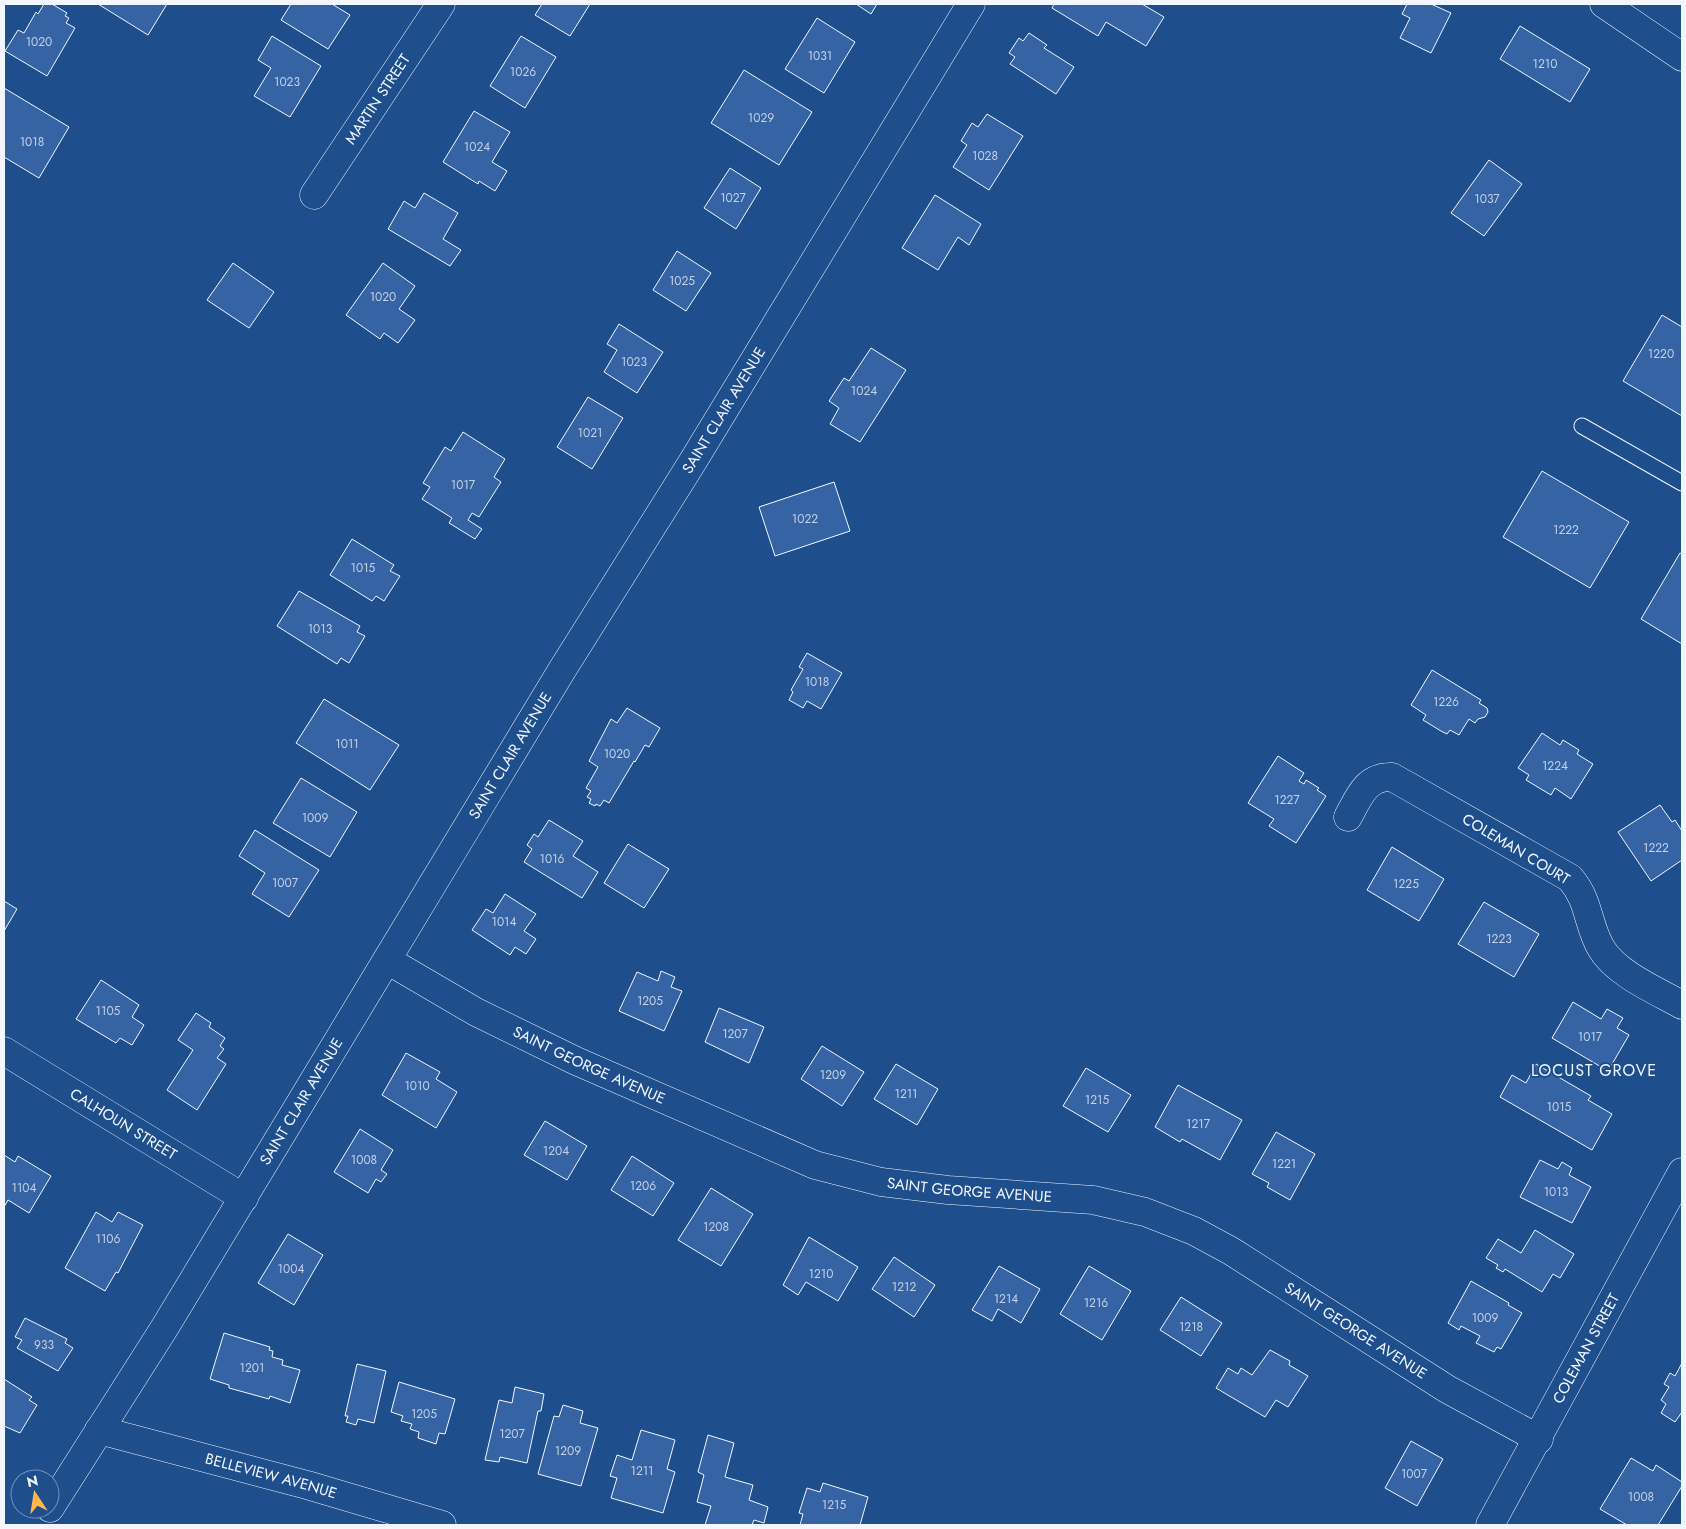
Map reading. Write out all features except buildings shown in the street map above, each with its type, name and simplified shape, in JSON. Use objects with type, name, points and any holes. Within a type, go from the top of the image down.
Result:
[{"type":"street","name":"MARTIN STREET","points":[[314,196],[442,4]]},
{"type":"street","name":"SAINT CLAIR AVENUE","points":[[60,1493],[244,1198],[387,960],[971,4]]},
{"type":"street","points":[[1604,4],[1682,58]]},
{"type":"street","name":"COLEMAN COURT","points":[[1348,817],[1370,781],[1382,776],[1392,777],[1570,878],[1581,891],[1600,947],[1612,964],[1682,1006]]},
{"type":"street","name":"SAINT GEORGE AVENUE","points":[[387,960],[476,1012],[568,1057],[815,1165],[881,1182],[948,1190],[1093,1200],[1145,1212],[1194,1231],[1231,1252],[1447,1389],[1538,1438]]},
{"type":"street","name":"CALHOUN STREET","points":[[4,1051],[244,1198]]},
{"type":"street","name":"COLEMAN STREET","points":[[1490,1525],[1682,1172]]},
{"type":"street","name":"BELLEVIEW AVENUE","points":[[99,1430],[307,1485],[442,1525]]},
{"type":"lane","points":[[1582,426],[1682,483]]},
{"type":"district","name":"LOCUST GROVE","points":[[1594,1070]]}]
